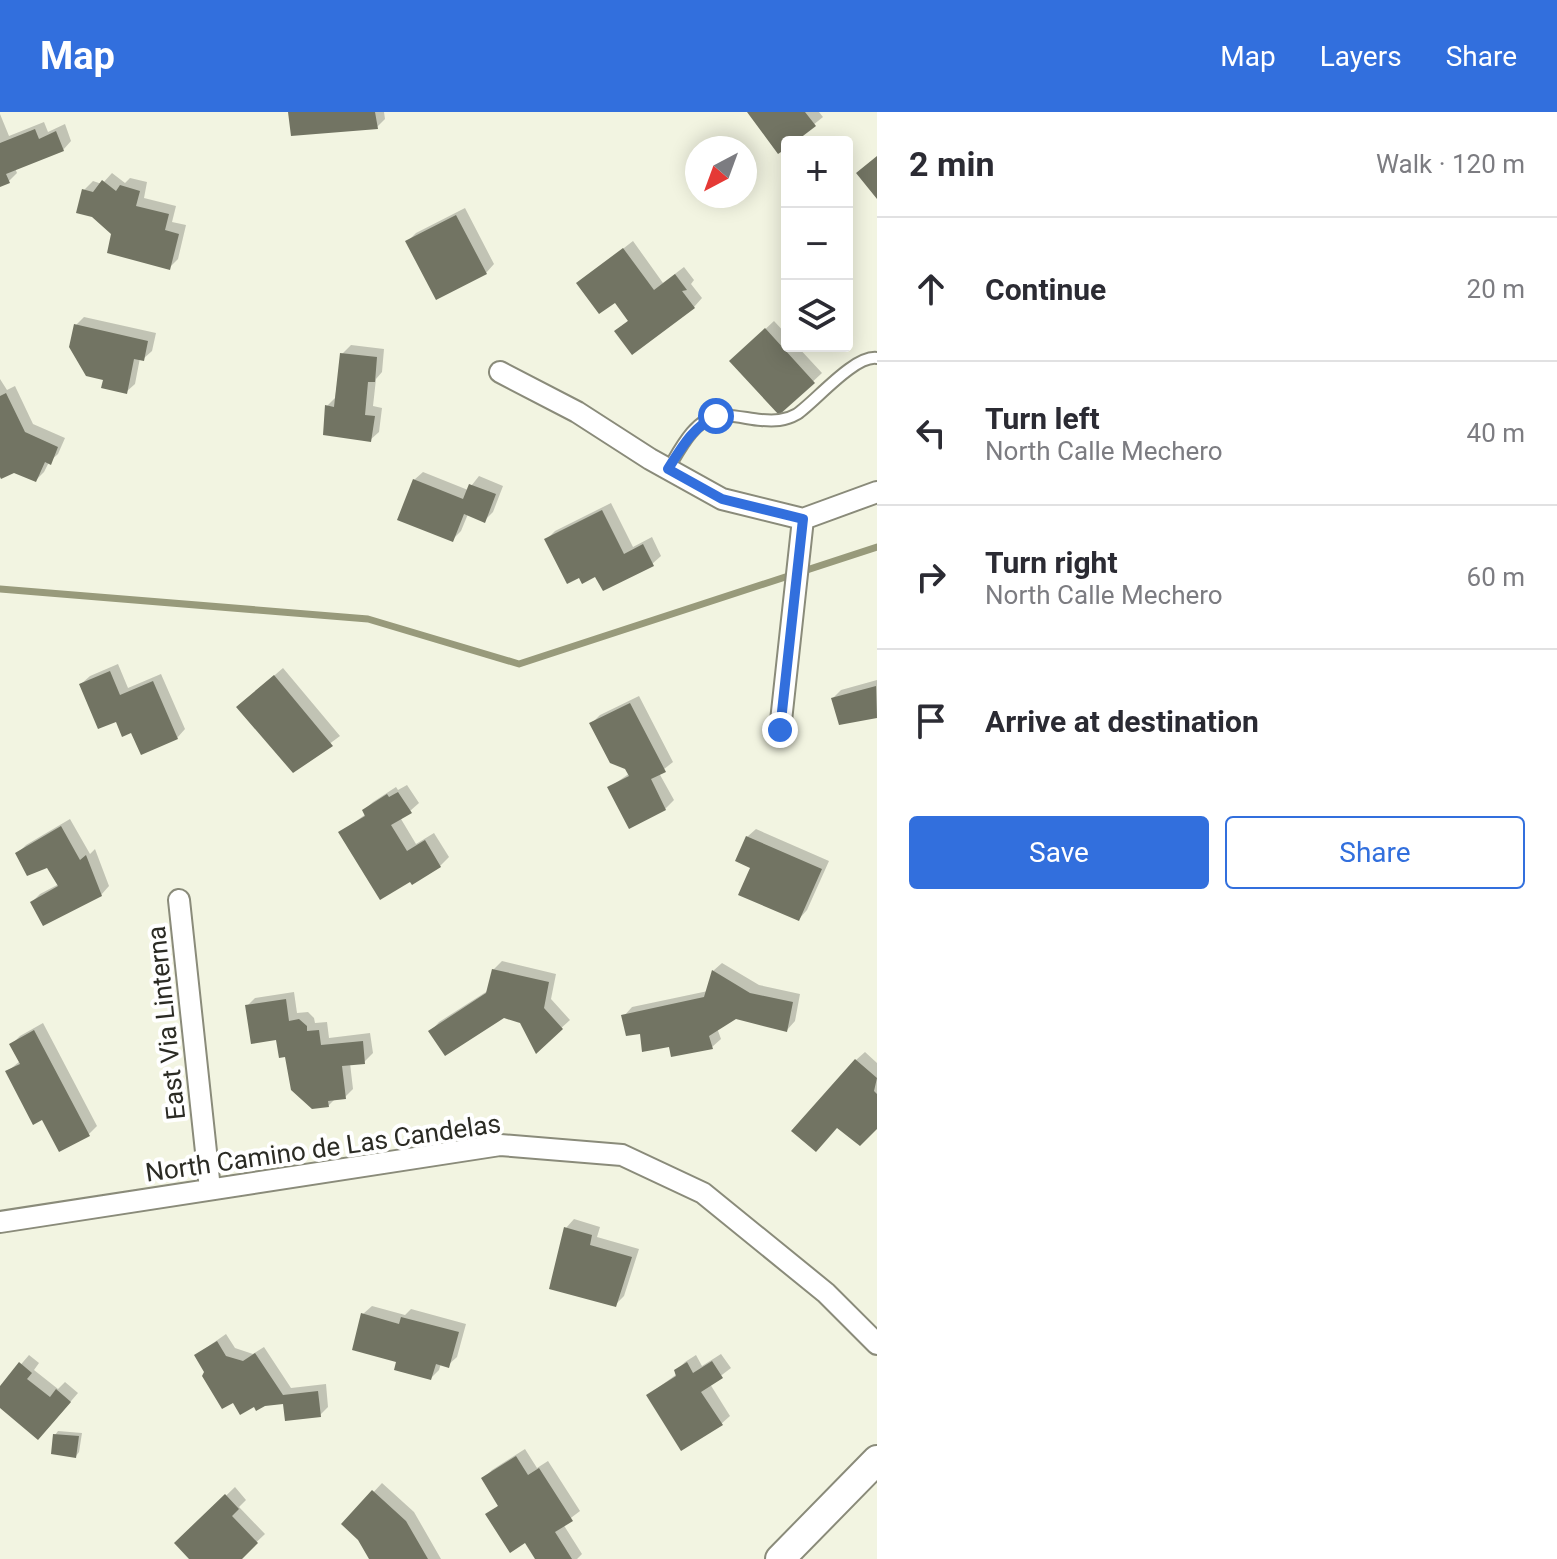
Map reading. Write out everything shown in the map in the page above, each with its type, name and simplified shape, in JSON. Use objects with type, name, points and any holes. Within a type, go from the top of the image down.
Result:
[{"type":"main road","points":[[780,1559],[877,1460]]},
{"type":"street","points":[[500,372],[577,412],[722,499],[803,519],[877,492]]},
{"type":"street","points":[[780,730],[803,519]]},
{"type":"street","name":"East Via Linterna","points":[[179,900],[210,1189]]},
{"type":"street","name":"North Camino de Las Candelas","points":[[0,1222],[500,1145],[622,1155],[703,1193],[826,1293],[877,1344]]},
{"type":"lane","points":[[668,469],[689,436],[716,416],[778,421],[794,415],[852,368],[871,357],[877,358]]},
{"type":"building","points":[[288,112],[375,112],[378,129],[291,136]]},
{"type":"building","points":[[747,112],[805,112],[816,126],[803,136],[781,136],[781,152],[778,154]]},
{"type":"building","points":[[35,129],[39,139],[56,131],[64,151],[6,174],[10,183],[0,187],[0,143]]},
{"type":"building","points":[[877,156],[877,199],[856,173]]},
{"type":"building","points":[[102,180],[116,191],[120,185],[140,191],[136,206],[169,214],[165,230],[179,234],[170,270],[107,253],[111,234],[92,217],[76,213],[82,189],[93,192]]},
{"type":"building","points":[[456,215],[487,274],[436,300],[405,241]]},
{"type":"building","points":[[623,248],[654,290],[675,274],[687,290],[682,291],[695,308],[632,355],[614,331],[628,321],[615,303],[599,314],[576,283]]},
{"type":"building","points":[[74,324],[148,341],[144,361],[134,359],[127,394],[101,388],[103,380],[86,376],[69,347]]},
{"type":"building","points":[[765,328],[781,346],[781,352],[787,352],[815,383],[779,415],[729,361]]},
{"type":"building","points":[[340,353],[377,357],[375,382],[368,382],[365,415],[375,416],[371,442],[323,435],[325,405],[334,407]]},
{"type":"building","points":[[6,393],[25,432],[58,447],[51,465],[45,462],[36,482],[14,473],[0,477],[0,396]]},
{"type":"building","points":[[413,479],[463,499],[469,484],[496,494],[485,523],[464,514],[453,542],[397,520]]},
{"type":"building","points":[[602,510],[624,554],[643,544],[654,566],[603,591],[595,577],[582,584],[579,578],[567,584],[544,539]]},
{"type":"building","points":[[110,671],[120,695],[153,681],[178,739],[141,755],[131,733],[122,737],[116,722],[98,729],[79,684]]},
{"type":"building","points":[[274,675],[333,746],[293,773],[236,707]]},
{"type":"building","points":[[876,686],[877,718],[839,725],[831,698]]},
{"type":"building","points":[[630,703],[666,772],[651,779],[666,810],[629,829],[607,787],[629,776],[625,769],[610,763],[589,723]]},
{"type":"building","points":[[398,792],[412,813],[391,825],[407,851],[425,840],[441,867],[380,900],[338,832],[365,816],[362,810],[387,794],[389,797]]},
{"type":"building","points":[[61,826],[80,860],[86,855],[102,896],[43,926],[30,902],[58,886],[47,868],[27,876],[15,853]]},
{"type":"building","points":[[746,836],[822,869],[799,921],[738,895],[750,868],[735,861]]},
{"type":"building","points":[[492,969],[549,982],[544,1008],[563,1029],[536,1054],[520,1023],[504,1018],[445,1056],[428,1031],[486,993]]},
{"type":"building","points":[[712,970],[750,993],[793,1002],[787,1032],[736,1019],[709,1036],[713,1049],[671,1057],[669,1047],[642,1052],[640,1034],[626,1036],[621,1015],[704,997]]},
{"type":"building","points":[[286,999],[289,1021],[299,1019],[307,1026],[307,1031],[319,1030],[321,1045],[363,1041],[365,1064],[342,1066],[346,1099],[328,1101],[329,1107],[312,1109],[291,1090],[285,1057],[279,1058],[276,1040],[251,1044],[245,1005]]},
{"type":"building","points":[[34,1030],[90,1136],[59,1152],[42,1120],[33,1125],[5,1071],[20,1064],[9,1044]]},
{"type":"building","points":[[855,1059],[877,1078],[874,1091],[877,1094],[877,1129],[860,1146],[837,1128],[816,1152],[791,1131]]},
{"type":"building","points":[[564,1227],[592,1235],[590,1245],[632,1257],[616,1307],[549,1289]]},
{"type":"building","points":[[361,1313],[399,1324],[401,1317],[459,1332],[449,1368],[436,1364],[431,1380],[394,1370],[396,1362],[352,1350]]},
{"type":"building","points":[[217,1341],[226,1356],[243,1361],[255,1353],[283,1395],[318,1391],[321,1417],[285,1421],[283,1404],[265,1406],[256,1411],[254,1407],[240,1415],[233,1403],[222,1409],[202,1376],[204,1372],[194,1355]]},
{"type":"building","points":[[712,1361],[723,1378],[701,1392],[723,1425],[681,1451],[646,1395],[676,1376],[674,1370],[687,1362],[693,1373]]},
{"type":"building","points":[[19,1362],[32,1373],[27,1379],[50,1397],[56,1389],[71,1402],[38,1440],[0,1408],[0,1386]]},
{"type":"building","points":[[53,1434],[79,1436],[76,1458],[51,1454]]},
{"type":"building","points":[[516,1456],[528,1475],[539,1468],[573,1521],[555,1532],[572,1559],[535,1559],[525,1543],[510,1553],[485,1514],[498,1506],[481,1478]]},
{"type":"building","points":[[372,1490],[406,1521],[428,1559],[369,1559],[358,1540],[341,1524]]},
{"type":"building","points":[[225,1494],[239,1509],[232,1516],[258,1543],[242,1559],[189,1559],[174,1543]]},
{"type":"waterway","points":[[0,589],[368,619],[519,664],[877,547]]},
{"type":"route","points":[[716,416],[689,436],[668,469],[722,499],[803,519],[780,730]]}]
